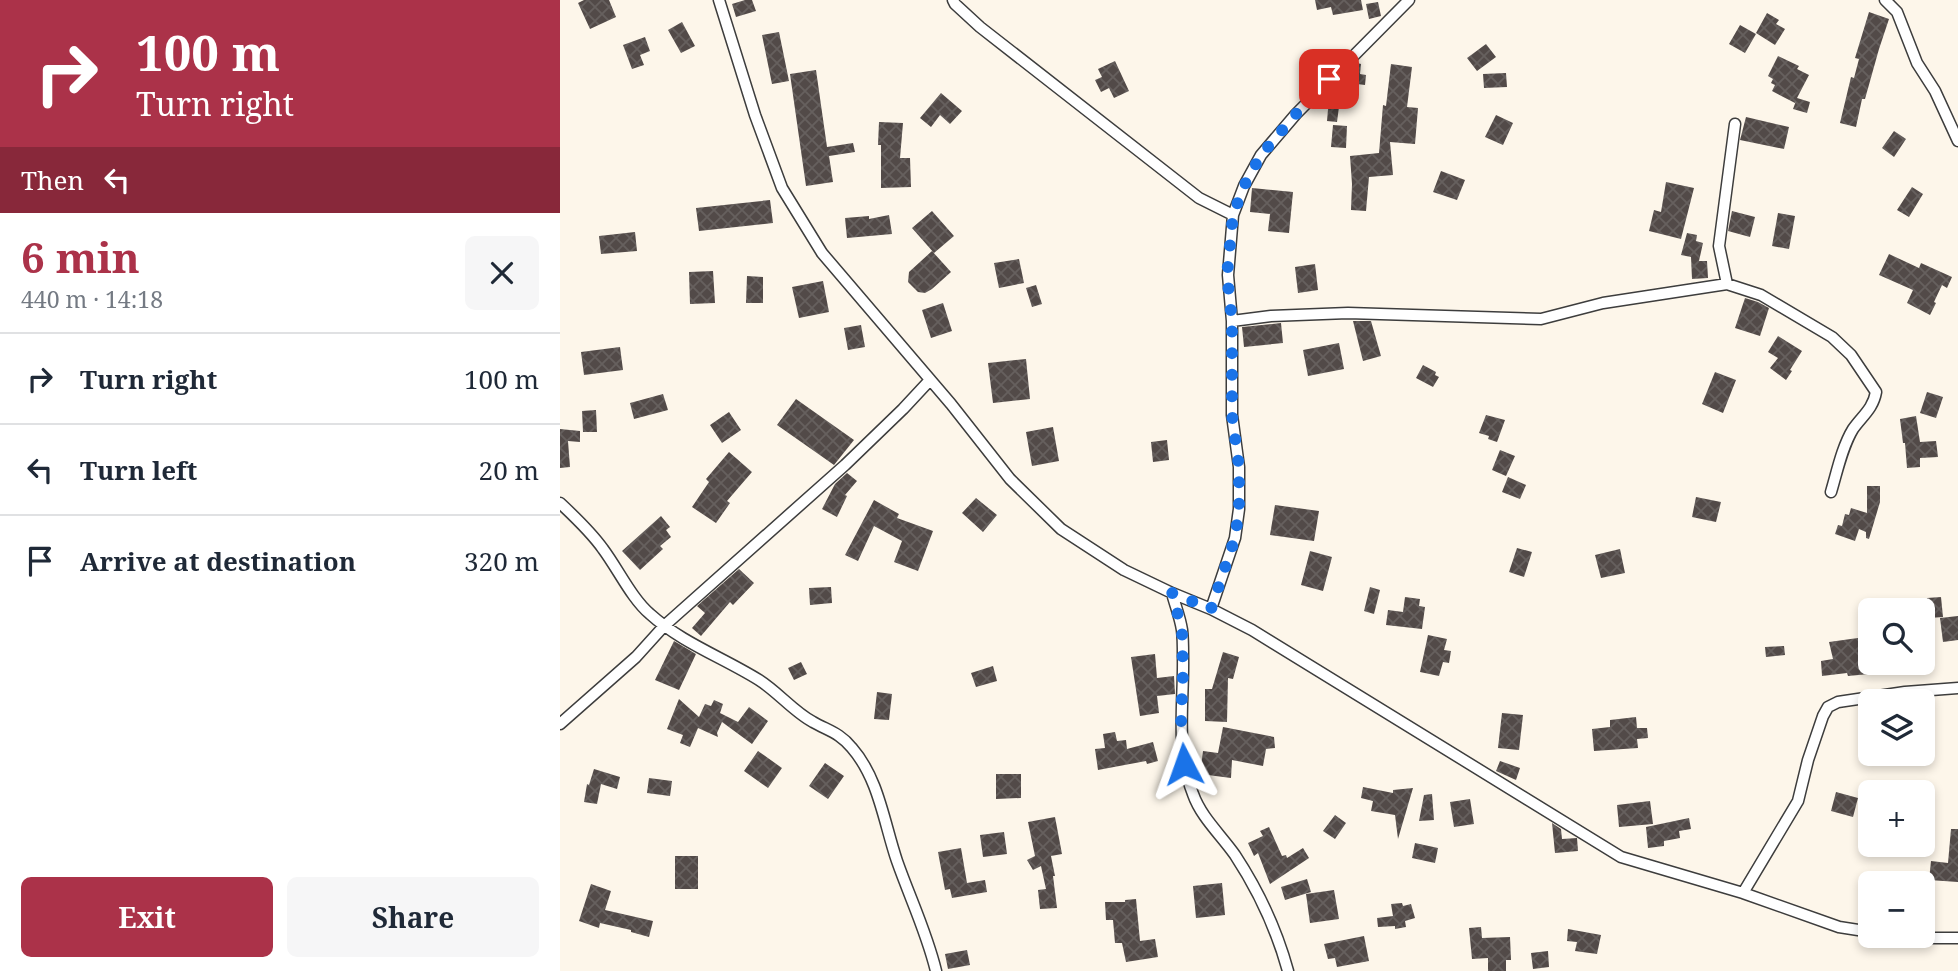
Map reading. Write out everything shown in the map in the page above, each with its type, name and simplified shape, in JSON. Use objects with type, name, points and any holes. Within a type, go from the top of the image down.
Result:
[{"type":"street","points":[[719,0],[755,115],[782,188],[822,253],[1010,479],[1061,529],[1124,570],[1211,609],[1252,631],[1621,857],[1743,893],[1839,927],[1858,930]]},
{"type":"street","points":[[953,0],[980,27],[1199,198],[1233,215]]},
{"type":"street","points":[[1211,609],[1235,538],[1239,509],[1239,467],[1232,415],[1232,321],[1227,275],[1233,215],[1244,186],[1261,155],[1296,114],[1409,0]]},
{"type":"street","points":[[1885,0],[1897,12],[1917,63],[1935,91],[1958,141]]},
{"type":"street","points":[[1727,284],[1719,246],[1735,124]]},
{"type":"street","points":[[1232,321],[1271,316],[1348,313],[1541,319],[1603,303],[1727,284],[1760,295],[1832,337],[1851,355],[1876,392],[1874,402],[1853,429],[1847,442],[1831,492]]},
{"type":"street","points":[[560,724],[636,657],[664,626],[845,465],[930,380]]},
{"type":"street","points":[[560,503],[603,548],[647,611],[664,626],[695,647],[759,680],[812,722],[838,734],[853,749],[868,771],[878,797],[936,971]]},
{"type":"street","points":[[1172,593],[1182,630],[1181,719],[1184,764],[1193,796],[1235,855],[1255,891],[1280,942],[1287,971]]},
{"type":"street","points":[[1743,893],[1798,802],[1816,734],[1828,707],[1838,702],[1905,692],[1958,688]]},
{"type":"street","points":[[1935,938],[1958,938]]},
{"type":"building","points":[[584,0],[609,0],[616,17],[590,29],[578,3]]},
{"type":"building","points":[[752,0],[756,11],[736,17],[732,4]]},
{"type":"building","points":[[1315,0],[1361,0],[1363,10],[1333,15],[1331,7],[1317,10]]},
{"type":"building","points":[[1378,2],[1381,16],[1369,19],[1366,4]]},
{"type":"building","points":[[1869,12],[1889,19],[1865,99],[1862,99],[1856,127],[1840,123],[1851,77],[1854,78],[1859,59],[1855,58]]},
{"type":"building","points":[[1767,13],[1779,20],[1776,24],[1785,29],[1775,45],[1756,33]]},
{"type":"building","points":[[682,22],[695,46],[681,53],[668,30]]},
{"type":"building","points":[[1740,25],[1756,34],[1745,53],[1729,44]]},
{"type":"building","points":[[779,32],[789,81],[772,84],[762,35]]},
{"type":"building","points":[[645,37],[650,51],[640,55],[644,65],[632,69],[623,45]]},
{"type":"building","points":[[1486,44],[1496,57],[1477,71],[1467,58]]},
{"type":"building","points":[[1778,56],[1799,66],[1797,69],[1809,75],[1797,98],[1810,102],[1807,113],[1793,109],[1796,101],[1795,103],[1772,91],[1775,85],[1771,83],[1773,79],[1768,76]]},
{"type":"building","points":[[1115,61],[1129,91],[1114,98],[1109,88],[1101,92],[1095,80],[1102,77],[1098,69]]},
{"type":"building","points":[[1357,63],[1361,64],[1360,74],[1366,75],[1365,85],[1349,83],[1350,70]]},
{"type":"building","points":[[1391,64],[1412,67],[1407,107],[1418,108],[1415,144],[1390,142],[1393,175],[1369,177],[1366,211],[1351,210],[1350,156],[1379,153],[1383,105],[1386,106]]},
{"type":"building","points":[[816,70],[827,147],[853,143],[855,152],[829,156],[833,182],[806,186],[790,74]]},
{"type":"building","points":[[1506,73],[1507,87],[1484,88],[1483,74]]},
{"type":"building","points":[[941,93],[962,111],[950,124],[940,115],[931,127],[920,118]]},
{"type":"building","points":[[1329,98],[1340,99],[1337,122],[1327,121]]},
{"type":"building","points":[[1496,115],[1513,123],[1503,145],[1485,137]]},
{"type":"building","points":[[1746,117],[1789,127],[1784,149],[1740,140]]},
{"type":"building","points":[[879,122],[903,123],[900,158],[910,158],[911,187],[881,188]]},
{"type":"building","points":[[1333,125],[1347,126],[1346,148],[1331,147]]},
{"type":"building","points":[[1894,131],[1906,139],[1894,157],[1882,148]]},
{"type":"building","points":[[1441,171],[1465,180],[1457,200],[1433,192]]},
{"type":"building","points":[[1666,182],[1694,188],[1681,239],[1649,231],[1654,210],[1661,212]]},
{"type":"building","points":[[1912,187],[1923,194],[1909,217],[1897,210]]},
{"type":"building","points":[[1252,188],[1293,192],[1289,233],[1268,231],[1270,214],[1250,212]]},
{"type":"building","points":[[770,200],[773,223],[699,231],[696,208]]},
{"type":"building","points":[[932,211],[954,236],[934,253],[912,228]]},
{"type":"building","points":[[1732,211],[1755,217],[1750,237],[1728,231]]},
{"type":"building","points":[[1778,213],[1795,216],[1789,249],[1772,246]]},
{"type":"building","points":[[889,215],[892,234],[847,238],[845,218],[869,216],[869,219]]},
{"type":"building","points":[[635,232],[637,251],[601,254],[599,236]]},
{"type":"building","points":[[1687,233],[1697,235],[1696,241],[1703,243],[1699,261],[1707,261],[1708,278],[1692,279],[1691,257],[1681,255]]},
{"type":"building","points":[[932,251],[951,272],[932,289],[925,293],[918,292],[908,282],[909,272]]},
{"type":"building","points":[[1889,254],[1919,268],[1921,263],[1952,277],[1947,288],[1942,285],[1930,315],[1907,303],[1913,290],[1879,275]]},
{"type":"building","points":[[1019,259],[1024,283],[999,288],[994,263]]},
{"type":"building","points":[[1315,264],[1318,290],[1298,293],[1295,267]]},
{"type":"building","points":[[713,271],[715,303],[690,304],[689,272]]},
{"type":"building","points":[[747,276],[763,277],[763,303],[746,303]]},
{"type":"building","points":[[823,281],[829,312],[799,318],[792,287]]},
{"type":"building","points":[[1036,285],[1042,304],[1032,307],[1026,288]]},
{"type":"building","points":[[1745,298],[1769,308],[1760,336],[1735,328]]},
{"type":"building","points":[[943,303],[952,331],[931,338],[922,310]]},
{"type":"building","points":[[1353,321],[1371,321],[1381,356],[1363,361]]},
{"type":"building","points":[[1281,323],[1283,343],[1244,347],[1242,327]]},
{"type":"building","points":[[861,325],[865,347],[848,350],[844,328]]},
{"type":"building","points":[[1778,336],[1802,351],[1786,380],[1770,368],[1778,358],[1768,352]]},
{"type":"building","points":[[1339,343],[1344,369],[1308,376],[1303,350]]},
{"type":"building","points":[[620,347],[623,370],[584,375],[581,352]]},
{"type":"building","points":[[1026,359],[1030,399],[993,403],[988,363]]},
{"type":"building","points":[[1423,365],[1436,372],[1435,375],[1439,377],[1433,387],[1416,378]]},
{"type":"building","points":[[1715,372],[1736,380],[1723,413],[1702,404]]},
{"type":"building","points":[[1927,392],[1943,397],[1936,418],[1920,413]]},
{"type":"building","points":[[663,394],[668,410],[634,419],[630,403]]},
{"type":"building","points":[[796,399],[854,440],[834,465],[777,425]]},
{"type":"building","points":[[596,410],[597,432],[583,432],[582,411]]},
{"type":"building","points":[[729,412],[741,430],[722,443],[710,425]]},
{"type":"building","points":[[1486,415],[1505,420],[1497,442],[1479,433]]},
{"type":"building","points":[[1916,416],[1920,442],[1936,441],[1938,457],[1920,458],[1920,467],[1907,468],[1900,419]]},
{"type":"building","points":[[1053,427],[1059,461],[1032,466],[1026,432]]},
{"type":"building","points":[[560,429],[580,431],[580,442],[568,441],[570,467],[560,468]]},
{"type":"building","points":[[1167,440],[1169,460],[1153,462],[1151,442]]},
{"type":"building","points":[[1500,450],[1515,456],[1506,476],[1492,470]]},
{"type":"building","points":[[729,452],[752,472],[727,501],[730,503],[716,523],[692,507],[709,482],[706,479]]},
{"type":"building","points":[[847,473],[857,481],[845,495],[847,496],[837,517],[822,509],[835,484]]},
{"type":"building","points":[[1508,477],[1526,485],[1520,499],[1502,492]]},
{"type":"building","points":[[1867,486],[1880,486],[1880,502],[1869,539],[1866,538],[1866,532],[1859,529],[1855,541],[1835,534],[1838,525],[1842,526],[1845,514],[1849,515],[1851,508],[1867,513]]},
{"type":"building","points":[[1696,497],[1721,502],[1716,522],[1692,517]]},
{"type":"building","points":[[976,498],[997,515],[983,532],[962,513]]},
{"type":"building","points":[[874,500],[899,514],[897,518],[933,531],[918,571],[894,562],[902,541],[874,526],[858,561],[845,555]]},
{"type":"building","points":[[1275,505],[1319,511],[1314,541],[1270,535]]},
{"type":"building","points":[[661,516],[670,527],[666,530],[671,537],[660,546],[663,549],[640,570],[622,551]]},
{"type":"building","points":[[1517,548],[1532,552],[1524,577],[1509,572]]},
{"type":"building","points":[[1620,549],[1625,573],[1601,578],[1595,555]]},
{"type":"building","points":[[1310,551],[1332,557],[1323,591],[1301,585]]},
{"type":"building","points":[[739,569],[754,583],[733,605],[730,602],[701,636],[692,628],[705,613],[697,606]]},
{"type":"building","points":[[831,587],[832,603],[810,605],[809,588]]},
{"type":"building","points":[[1370,587],[1380,590],[1374,614],[1364,611]]},
{"type":"building","points":[[1405,597],[1420,599],[1419,606],[1425,607],[1422,629],[1386,625],[1388,610],[1403,612]]},
{"type":"building","points":[[1941,597],[1943,617],[1935,618],[1935,598],[1927,598]]},
{"type":"building","points":[[1958,616],[1958,640],[1943,642],[1940,618]]},
{"type":"building","points":[[1428,635],[1447,639],[1444,650],[1451,651],[1449,663],[1443,662],[1439,676],[1420,672]]},
{"type":"building","points":[[1858,638],[1858,675],[1848,676],[1847,673],[1822,676],[1821,661],[1833,659],[1829,642]]},
{"type":"building","points":[[674,641],[696,654],[679,690],[655,680]]},
{"type":"building","points":[[1784,646],[1785,655],[1766,657],[1765,647]]},
{"type":"building","points":[[1223,652],[1239,657],[1233,679],[1228,678],[1227,722],[1205,721],[1205,689],[1212,689]]},
{"type":"building","points":[[1155,654],[1157,678],[1174,676],[1175,694],[1157,696],[1159,713],[1140,716],[1131,657]]},
{"type":"building","points":[[801,662],[807,674],[794,680],[788,668]]},
{"type":"building","points":[[993,666],[997,681],[976,687],[971,673]]},
{"type":"building","points":[[877,692],[892,694],[889,720],[874,719]]},
{"type":"building","points":[[679,699],[699,717],[705,704],[711,706],[714,700],[723,704],[720,713],[738,722],[749,707],[768,721],[752,744],[722,722],[718,737],[698,728],[690,747],[680,743],[683,735],[667,729]]},
{"type":"building","points":[[1502,713],[1523,715],[1519,750],[1498,748]]},
{"type":"building","points":[[1636,717],[1637,728],[1647,728],[1648,738],[1637,739],[1638,748],[1594,751],[1592,729],[1610,727],[1610,720]]},
{"type":"building","points":[[1223,727],[1274,737],[1275,748],[1266,749],[1263,766],[1232,760],[1231,778],[1200,774],[1203,751],[1218,753]]},
{"type":"building","points":[[1115,732],[1117,741],[1126,740],[1127,749],[1153,742],[1158,761],[1098,770],[1095,749],[1105,748],[1103,734]]},
{"type":"building","points":[[758,751],[782,768],[768,788],[744,771]]},
{"type":"building","points":[[1500,761],[1520,768],[1516,780],[1496,771]]},
{"type":"building","points":[[825,763],[844,776],[828,799],[809,786]]},
{"type":"building","points":[[594,769],[620,777],[617,789],[601,784],[597,804],[584,802],[587,784],[589,785]]},
{"type":"building","points":[[996,774],[1021,774],[1021,798],[996,799]]},
{"type":"building","points":[[649,778],[672,781],[670,796],[647,793]]},
{"type":"building","points":[[1363,787],[1393,793],[1393,790],[1413,788],[1398,839],[1395,815],[1371,811],[1373,801],[1361,798]]},
{"type":"building","points":[[1836,792],[1858,798],[1853,817],[1831,811]]},
{"type":"building","points":[[1432,794],[1434,820],[1419,821],[1424,795]]},
{"type":"building","points":[[1470,799],[1474,824],[1454,827],[1450,802]]},
{"type":"building","points":[[1650,801],[1653,824],[1619,827],[1617,805]]},
{"type":"building","points":[[1335,815],[1346,823],[1335,839],[1323,831]]},
{"type":"building","points":[[1055,817],[1062,854],[1051,856],[1057,908],[1040,909],[1038,890],[1046,889],[1041,866],[1033,870],[1027,860],[1035,856],[1028,822]]},
{"type":"building","points":[[1689,818],[1691,829],[1679,831],[1680,838],[1664,841],[1664,846],[1648,848],[1646,827]]},
{"type":"building","points":[[1552,823],[1561,829],[1562,839],[1577,838],[1578,851],[1555,853]]},
{"type":"building","points":[[1269,827],[1282,856],[1286,855],[1287,858],[1303,848],[1309,858],[1270,884],[1258,853],[1254,856],[1248,843],[1263,836],[1260,831]]},
{"type":"building","points":[[1951,829],[1958,829],[1958,882],[1935,880],[1935,871],[1930,871],[1931,861],[1948,863]]},
{"type":"building","points":[[1004,832],[1007,854],[983,857],[980,835]]},
{"type":"building","points":[[1415,843],[1438,848],[1435,863],[1412,858]]},
{"type":"building","points":[[961,848],[967,883],[985,880],[987,892],[952,898],[950,889],[945,890],[938,852]]},
{"type":"building","points":[[675,856],[698,856],[698,889],[675,889]]},
{"type":"building","points":[[1307,879],[1311,892],[1285,900],[1281,887]]},
{"type":"building","points":[[1222,883],[1225,915],[1196,918],[1193,886]]},
{"type":"building","points":[[591,884],[611,891],[605,910],[653,921],[649,937],[631,930],[600,923],[599,928],[579,921]]},
{"type":"building","points":[[1334,890],[1339,919],[1310,923],[1306,894]]},
{"type":"building","points":[[1136,899],[1140,941],[1155,939],[1158,957],[1126,962],[1122,943],[1115,943],[1113,920],[1106,920],[1105,902]]},
{"type":"building","points":[[1402,903],[1403,906],[1411,904],[1415,918],[1405,921],[1406,927],[1378,927],[1377,918],[1393,916],[1391,904]]},
{"type":"building","points":[[1481,927],[1482,938],[1510,937],[1511,960],[1506,960],[1506,971],[1488,971],[1488,958],[1472,959],[1469,928]]},
{"type":"building","points":[[1568,929],[1601,935],[1597,954],[1575,951],[1577,942],[1567,941]]},
{"type":"building","points":[[1364,936],[1369,961],[1337,967],[1335,958],[1328,959],[1324,944]]},
{"type":"building","points":[[967,950],[970,965],[948,969],[945,954]]},
{"type":"building","points":[[1548,951],[1549,967],[1533,969],[1531,953]]},
{"type":"route","points":[[1184,764],[1181,719],[1182,630],[1172,593],[1211,609],[1235,538],[1239,509],[1239,467],[1232,415],[1232,321],[1227,275],[1233,215],[1244,186],[1261,155],[1329,79]]}]
